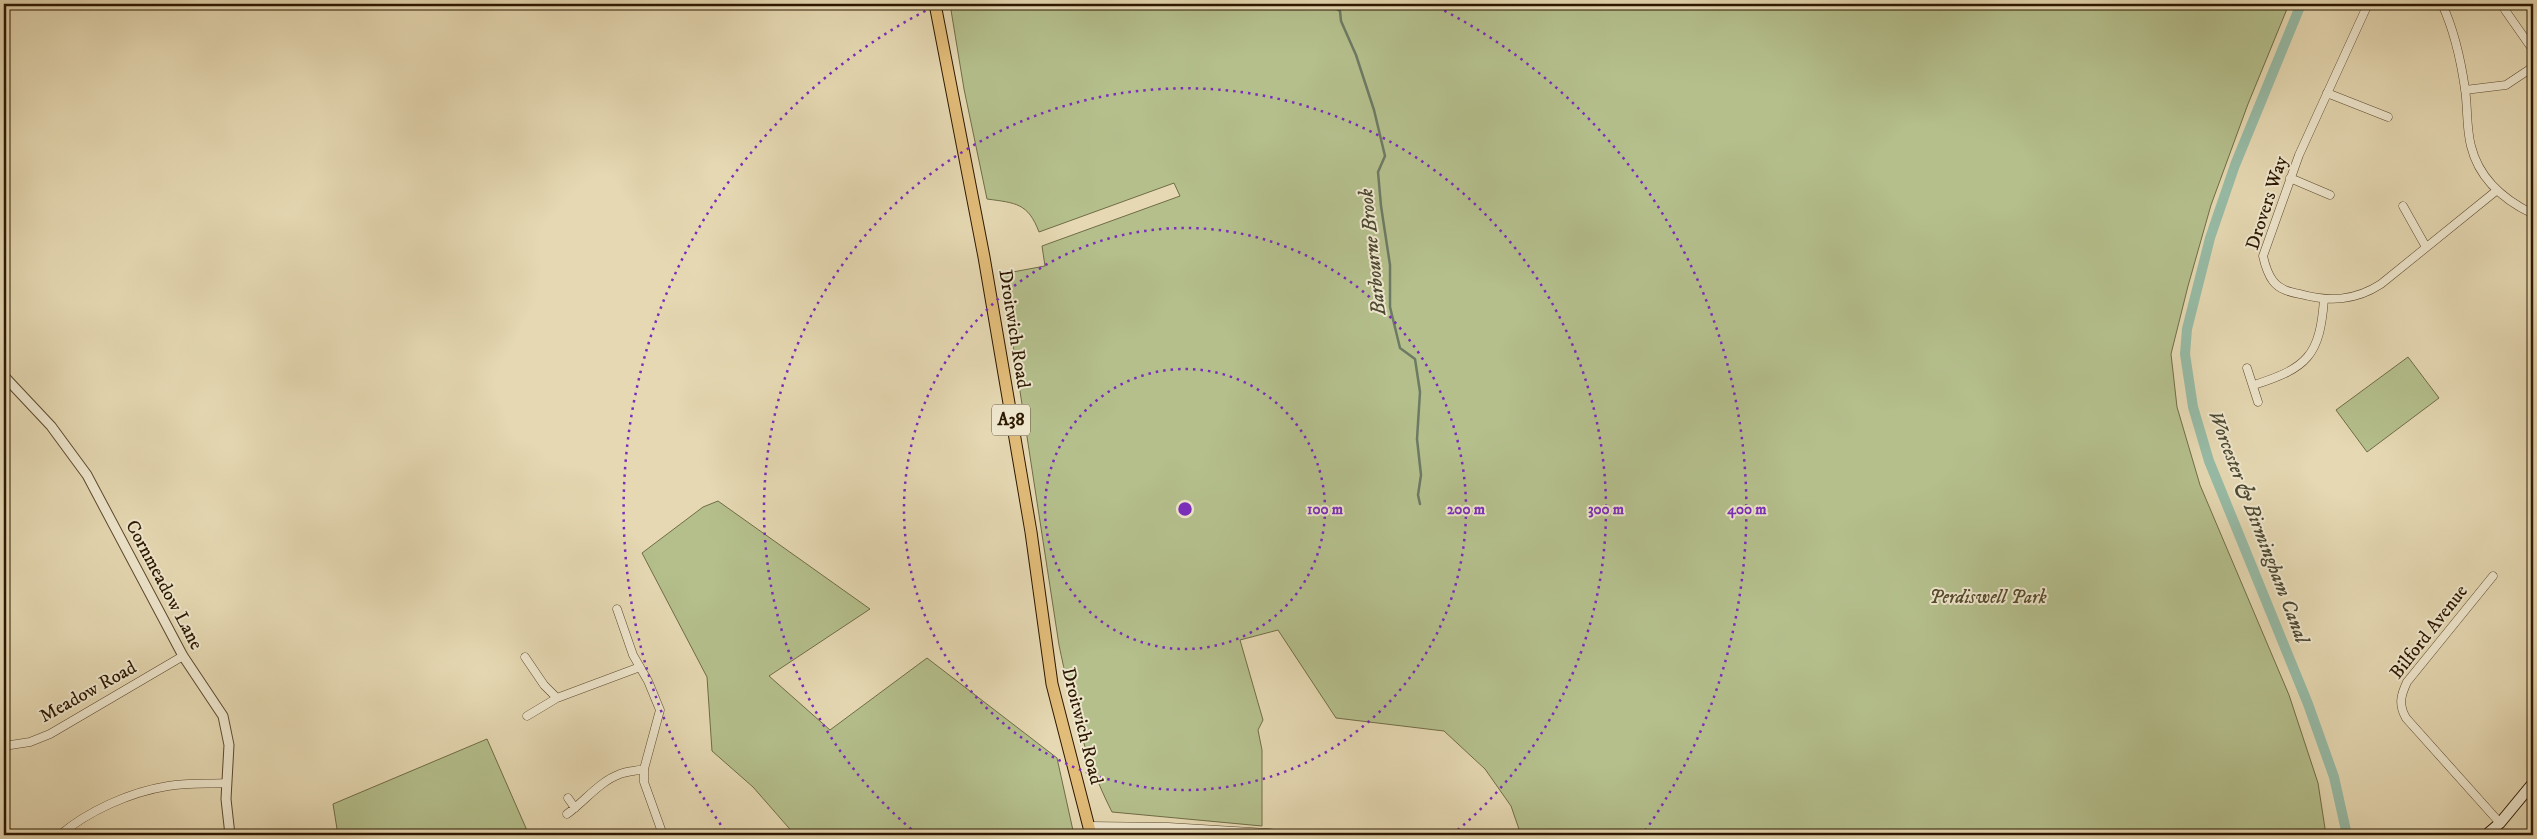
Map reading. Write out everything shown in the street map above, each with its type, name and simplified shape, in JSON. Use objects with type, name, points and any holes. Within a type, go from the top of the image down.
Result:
[{"type":"main road","name":"Droitwich Road","points":[[935,4],[977,218],[1031,532],[1052,684],[1090,831]]},
{"type":"main road","points":[[2486,835],[2500,823],[2533,783]]},
{"type":"street","name":"Drovers Way","points":[[2368,4],[2290,178],[2263,256],[2266,270],[2273,282],[2284,290],[2324,299],[2339,300],[2370,291],[2496,191]]},
{"type":"street","points":[[2442,4],[2450,26],[2465,90],[2471,147],[2482,172],[2496,191],[2513,204],[2533,214]]},
{"type":"street","points":[[2505,10],[2533,50]]},
{"type":"street","points":[[2465,90],[2506,85],[2533,67]]},
{"type":"street","points":[[2327,93],[2388,117]]},
{"type":"street","points":[[2290,178],[2330,195]]},
{"type":"street","points":[[2403,206],[2426,247]]},
{"type":"street","points":[[2254,386],[2288,374],[2299,367],[2309,356],[2323,324],[2324,299]]},
{"type":"street","points":[[2247,368],[2258,402]]},
{"type":"street","name":"Cornmeadow Lane","points":[[4,376],[50,426],[88,475],[183,656],[223,716],[229,745],[226,799],[230,835]]},
{"type":"street","name":"Bilford Avenue","points":[[2493,576],[2407,682],[2401,696],[2401,709],[2406,718],[2500,823]]},
{"type":"street","points":[[618,609],[632,654],[660,710],[644,769],[644,782],[663,835]]},
{"type":"street","name":"Meadow Road","points":[[4,746],[30,742],[50,734],[183,656]]},
{"type":"street","points":[[525,657],[544,685],[558,698]]},
{"type":"street","points":[[527,716],[558,698],[640,667]]},
{"type":"street","points":[[567,814],[612,778],[620,774],[644,769]]},
{"type":"street","points":[[60,835],[75,822],[119,800],[167,786],[227,783]]},
{"type":"street","points":[[568,798],[575,808]]},
{"type":"street","points":[[1090,831],[1168,827],[1299,835]]},
{"type":"green space","name":"Perdiswell Park","points":[[950,4],[2289,4],[2248,104],[2211,205],[2171,354],[2177,407],[2200,485],[2289,695],[2318,783],[2326,835],[1521,835],[1511,806],[1485,769],[1444,731],[1336,718],[1278,630],[1240,640],[1263,720],[1258,730],[1262,750],[1262,826],[1112,812],[1094,772],[1080,730],[1059,645],[1002,274],[1045,266],[1042,246],[1180,196],[1174,183],[1039,232],[1030,215],[1020,206],[987,199],[964,89]]},
{"type":"green space","points":[[2408,357],[2439,398],[2367,452],[2336,410]]},
{"type":"green space","points":[[718,501],[870,609],[769,676],[830,730],[927,658],[1057,758],[1074,835],[795,835],[753,787],[712,751],[707,677],[642,553],[703,507]]},
{"type":"green space","points":[[487,739],[529,835],[338,835],[333,804]]},
{"type":"waterway","name":"Barbourne Brook","points":[[1329,4],[1340,11],[1341,21],[1356,55],[1374,110],[1385,156],[1378,172],[1390,265],[1390,307],[1400,348],[1415,359],[1420,392],[1417,439],[1421,475],[1418,495],[1420,504]]},
{"type":"waterway","name":"Worcester & Birmingham Canal","points":[[2301,4],[2235,165],[2210,238],[2187,329],[2185,354],[2193,407],[2209,461],[2308,704],[2334,777],[2347,835]]}]
